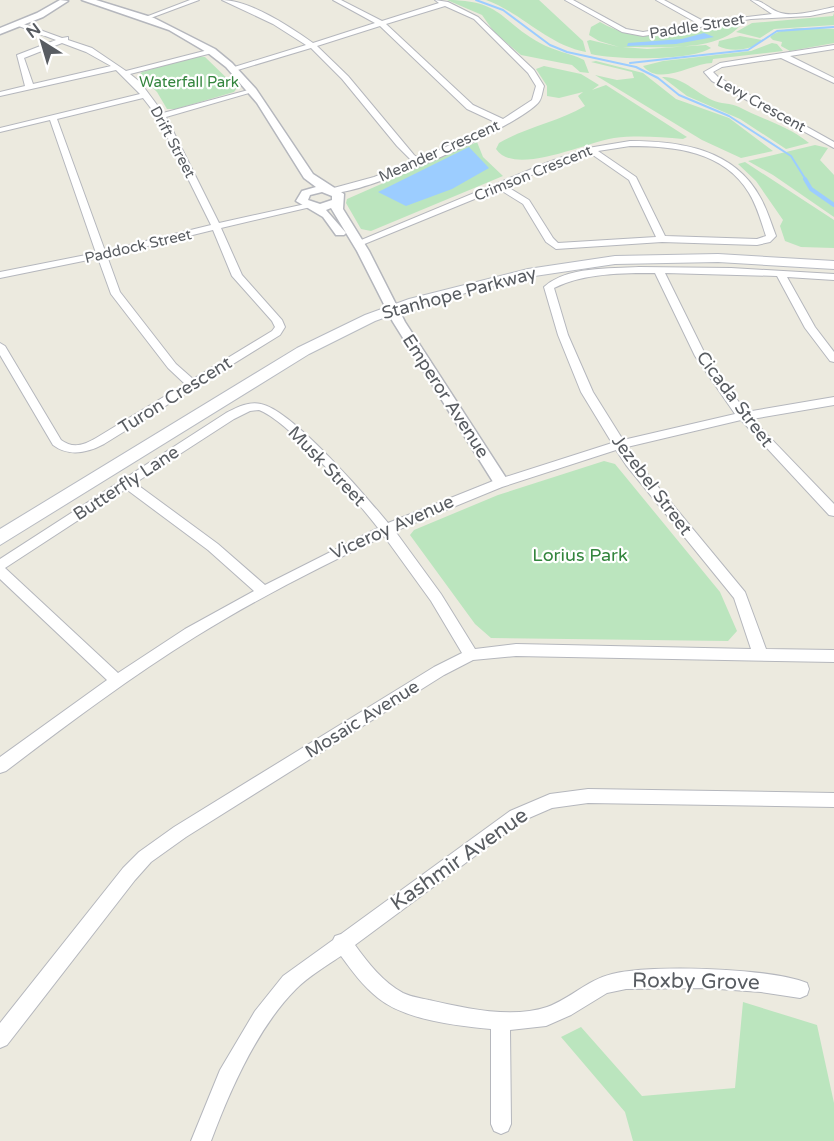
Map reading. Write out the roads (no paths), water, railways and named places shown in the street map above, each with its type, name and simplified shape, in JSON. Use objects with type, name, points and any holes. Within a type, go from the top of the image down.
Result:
[{"type":"main road","name":"Stanhope Parkway","points":[[0,524],[297,339],[389,305],[496,271],[598,255],[704,250],[834,258]]},
{"type":"main road","name":"Stanhope Parkway","points":[[0,538],[294,356],[389,305],[528,273],[615,260],[718,258],[834,266]]},
{"type":"street","points":[[86,0],[146,18],[181,34],[234,70],[252,91],[303,165],[308,176],[307,202]]},
{"type":"street","points":[[146,18],[196,0]]},
{"type":"street","points":[[225,0],[265,17],[313,46],[336,69],[411,158],[419,162]]},
{"type":"street","points":[[336,0],[382,24],[470,107],[502,122]]},
{"type":"street","name":"Paddle Street","points":[[568,0],[633,33],[653,34],[705,25],[816,14],[834,9]]},
{"type":"street","points":[[659,0],[705,25]]},
{"type":"street","points":[[754,0],[781,16]]},
{"type":"street","points":[[0,31],[70,1]]},
{"type":"street","points":[[234,70],[382,24],[442,2]]},
{"type":"street","name":"Meander Crescent","points":[[334,196],[419,162],[502,122],[531,106],[540,94],[540,86],[531,72],[476,18],[442,2]]},
{"type":"street","name":"Drift Street","points":[[18,24],[65,39],[126,73],[161,116],[216,228]]},
{"type":"street","points":[[30,88],[20,57],[65,39]]},
{"type":"street","name":"Levy Crescent","points":[[834,47],[716,66],[709,70],[709,74],[834,145]]},
{"type":"street","points":[[126,73],[209,51]]},
{"type":"street","points":[[782,55],[834,81]]},
{"type":"street","points":[[0,94],[118,67]]},
{"type":"street","points":[[161,116],[252,91]]},
{"type":"street","points":[[0,130],[146,95]]},
{"type":"street","points":[[53,118],[116,292],[171,366],[192,384]]},
{"type":"street","name":"Crimson Crescent","points":[[359,243],[498,185],[591,150],[621,143],[684,147],[716,158],[733,169],[751,188],[771,236],[767,240],[662,239]]},
{"type":"street","points":[[498,185],[526,202],[549,240],[556,246],[662,239],[633,179],[591,150]]},
{"type":"street","points":[[308,176],[334,196]]},
{"type":"street","points":[[307,202],[312,190],[334,196]]},
{"type":"street","points":[[307,202],[334,196]]},
{"type":"street","name":"Emperor Avenue","points":[[334,196],[337,209],[359,243],[389,305],[500,482]]},
{"type":"street","points":[[307,202],[332,221],[355,258],[374,275]]},
{"type":"street","name":"Paddock Street","points":[[0,275],[216,228],[307,202]]},
{"type":"street","name":"Turon Crescent","points":[[0,346],[57,442],[68,449],[93,445],[279,329],[277,320],[237,276],[216,228]]},
{"type":"street","points":[[659,270],[712,269],[834,277]]},
{"type":"street","name":"Jezebel Street","points":[[659,270],[559,280],[551,284],[549,290],[563,335],[587,392],[645,482],[740,596],[760,654]]},
{"type":"street","name":"Cicada Street","points":[[659,270],[698,351],[742,415],[766,444],[834,512]]},
{"type":"street","points":[[780,273],[810,328],[834,360]]},
{"type":"street","name":"Viceroy Avenue","points":[[0,766],[118,682],[262,591],[385,527],[500,482],[618,443],[742,415],[834,401]]},
{"type":"street","name":"Butterfly Lane","points":[[0,565],[234,414],[255,406]]},
{"type":"street","name":"Musk Street","points":[[255,406],[270,410],[295,431],[347,483],[385,527],[438,600],[471,655]]},
{"type":"street","points":[[126,483],[206,542],[262,591]]},
{"type":"street","points":[[0,571],[118,682]]},
{"type":"street","name":"Mosaic Avenue","points":[[0,1038],[114,891],[145,857],[180,832],[419,683],[471,655],[516,650],[834,656]]},
{"type":"street","name":"Kashmir Avenue","points":[[201,1141],[221,1086],[276,998],[306,968],[516,816],[550,801],[588,796],[834,800]]},
{"type":"street","name":"Roxby Grove","points":[[341,942],[371,979],[392,998],[405,1004],[501,1022],[549,1016],[591,992],[622,980],[768,982],[800,989]]},
{"type":"street","points":[[501,1022],[501,1124]]},
{"type":"water","points":[[704,33],[714,37],[676,44],[627,46],[628,43],[682,39]]},
{"type":"water","points":[[469,147],[489,168],[452,189],[406,206],[378,192]]},
{"type":"waterway","points":[[476,0],[503,10],[550,45],[567,52],[636,67],[658,78],[679,95],[729,116],[791,156],[806,180]]},
{"type":"waterway","points":[[630,63],[748,50],[777,31],[834,27]]},
{"type":"waterway","points":[[805,179],[811,189],[834,205]]},
{"type":"park label","name":"Waterfall Park","points":[[189,82]]},
{"type":"park label","name":"Lorius Park","points":[[580,555]]}]
